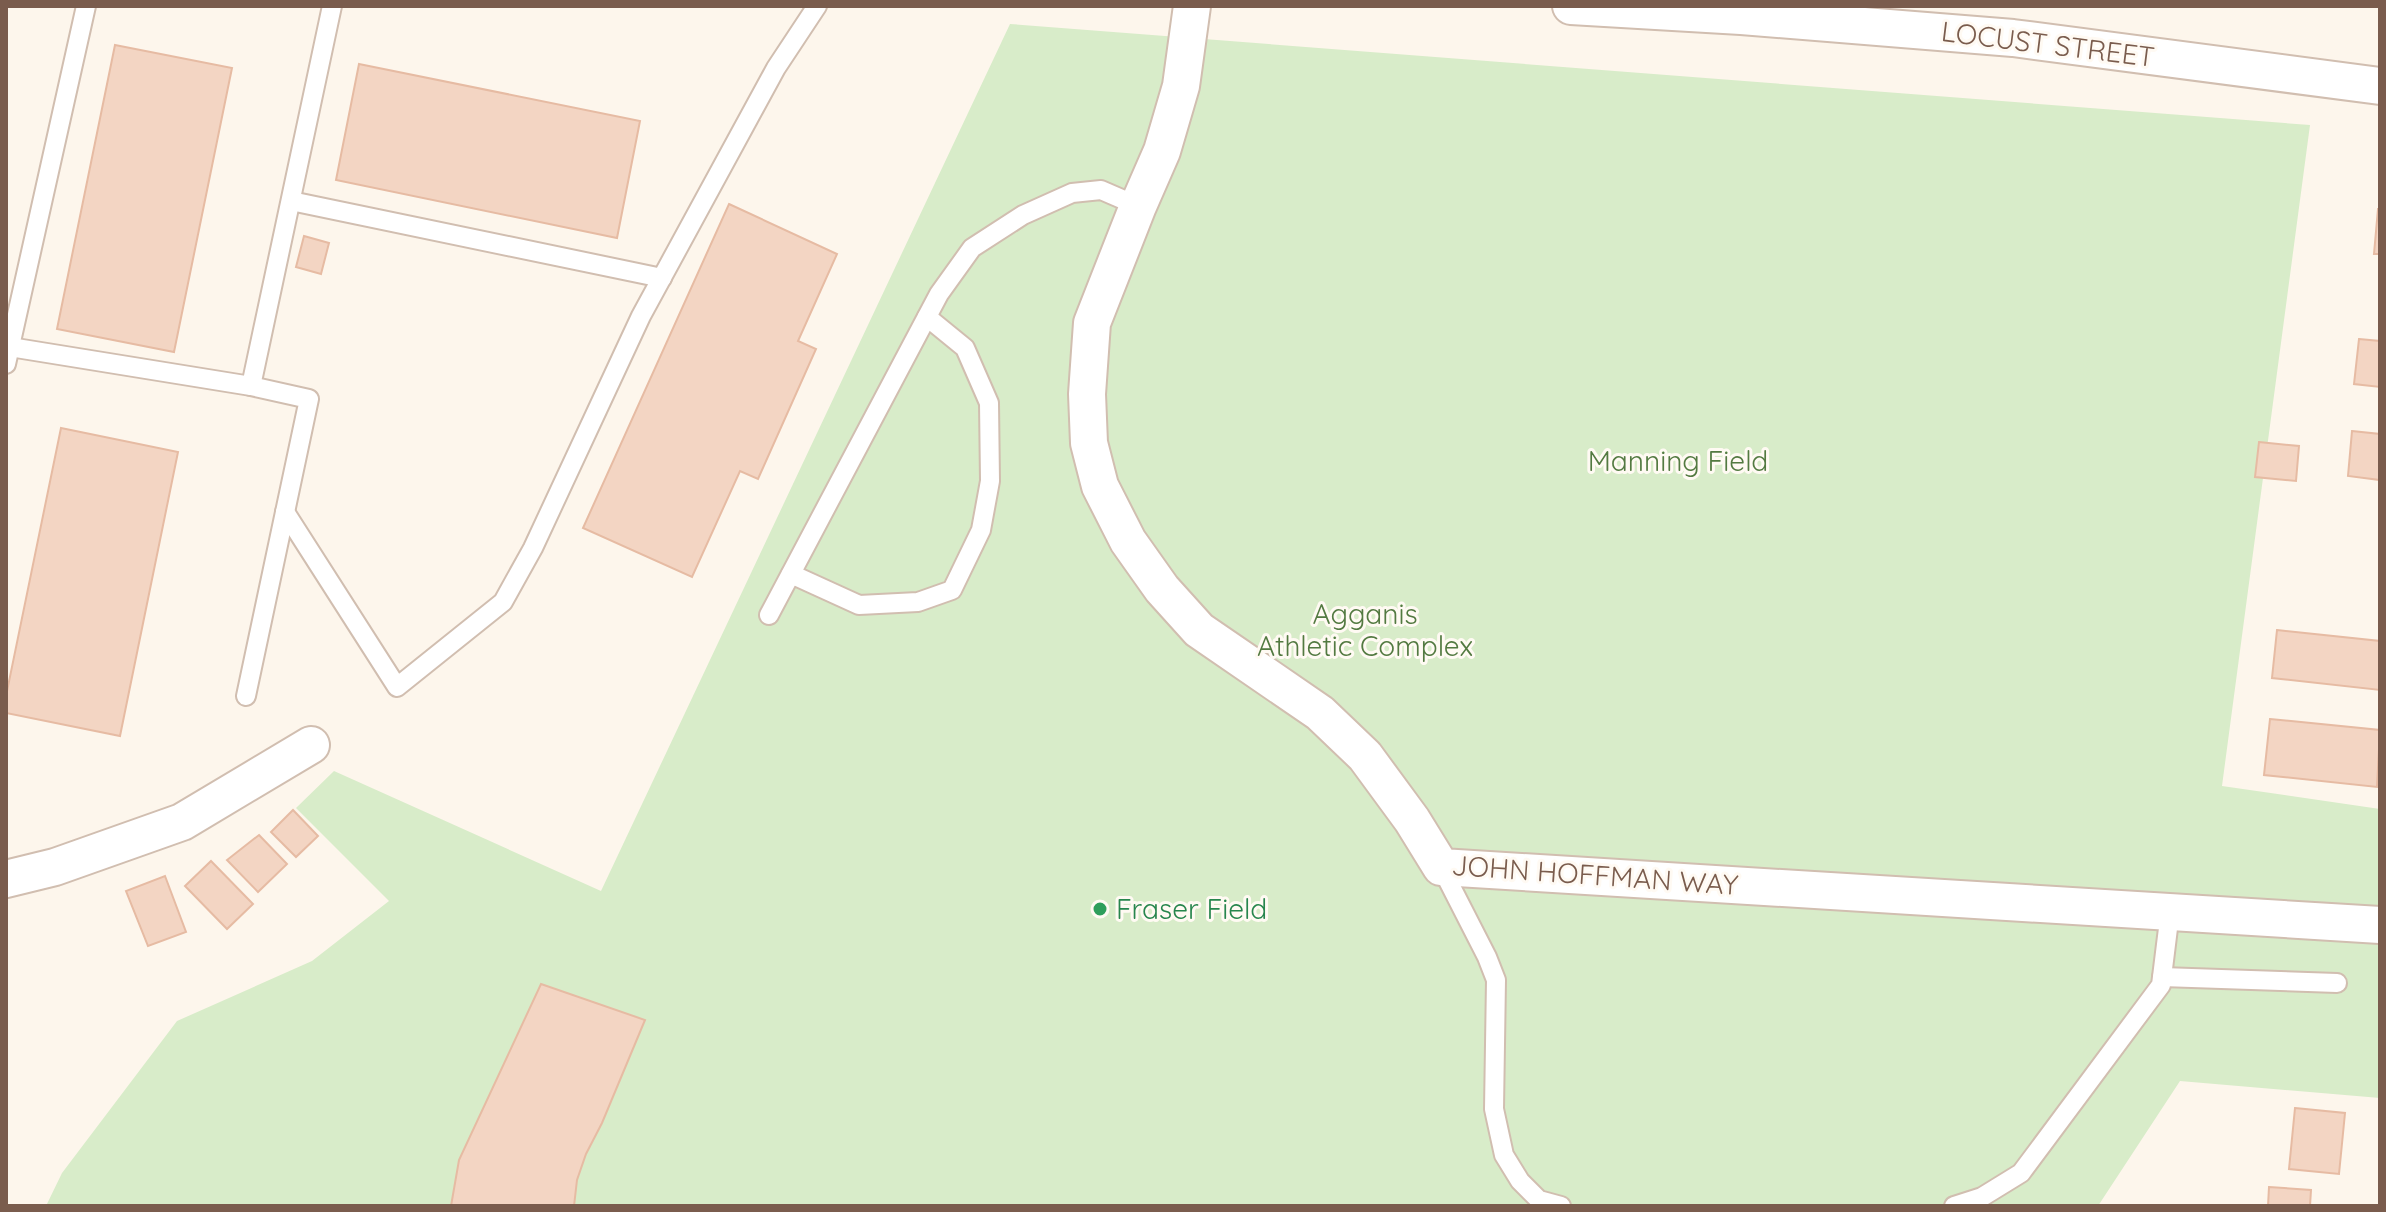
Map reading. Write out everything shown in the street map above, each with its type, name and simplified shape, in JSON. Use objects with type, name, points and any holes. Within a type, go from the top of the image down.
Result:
[{"type":"street","name":"JOHN HOFFMAN WAY","points":[[1192,6],[1181,86],[1162,151],[1092,323],[1087,394],[1089,443],[1100,486],[1128,541],[1162,589],[1199,630],[1320,713],[1365,756],[1412,820],[1441,867],[2380,925]]},
{"type":"street","name":"LOCUST STREET","points":[[1571,6],[1804,13],[2380,86]]},
{"type":"street","points":[[6,879],[69,863],[182,822],[311,745]]},
{"type":"lane","points":[[86,6],[8,356],[251,386],[309,399],[246,696]]},
{"type":"lane","points":[[251,386],[332,6]]},
{"type":"lane","points":[[285,512],[397,687],[503,602],[533,548],[641,316],[776,68],[817,6]]},
{"type":"lane","points":[[769,615],[939,294],[972,248],[1023,215],[1072,193],[1101,190],[1138,206]]},
{"type":"lane","points":[[291,201],[662,278]]},
{"type":"lane","points":[[791,574],[859,605],[918,602],[952,590],[981,530],[990,481],[989,403],[965,348],[927,317]]},
{"type":"lane","points":[[1441,867],[1496,980],[1494,1109],[1504,1155],[1520,1181],[1539,1200],[1561,1206]]},
{"type":"lane","points":[[1954,1206],[1982,1197],[2021,1173],[2161,985],[2170,912]]},
{"type":"lane","points":[[2162,977],[2337,983]]},
{"type":"green space","name":"Agganis Athletic Complex","points":[[1010,24],[2310,125],[2222,786],[2380,809],[2380,1098],[2180,1081],[2098,1206],[46,1206],[62,1173],[177,1021],[312,961],[389,901],[296,808],[334,771],[601,891]]},
{"type":"building","points":[[115,45],[232,68],[174,352],[57,329]]},
{"type":"building","points":[[359,64],[640,121],[617,238],[336,180]]},
{"type":"building","points":[[729,204],[837,254],[798,341],[816,349],[758,479],[740,471],[692,577],[583,528]]},
{"type":"building","points":[[2378,209],[2380,254],[2374,254]]},
{"type":"building","points":[[304,236],[329,243],[321,274],[296,267]]},
{"type":"building","points":[[2359,339],[2380,341],[2380,387],[2354,384]]},
{"type":"building","points":[[61,428],[178,452],[120,736],[6,713],[6,696]]},
{"type":"building","points":[[2352,431],[2380,434],[2380,480],[2348,476]]},
{"type":"building","points":[[2259,442],[2299,446],[2296,481],[2255,477]]},
{"type":"building","points":[[2277,630],[2380,641],[2380,690],[2272,678]]},
{"type":"building","points":[[2270,719],[2380,730],[2377,787],[2264,775]]},
{"type":"building","points":[[293,810],[318,836],[296,857],[271,832]]},
{"type":"building","points":[[259,835],[287,864],[258,892],[227,860]]},
{"type":"building","points":[[211,861],[253,904],[227,929],[185,886]]},
{"type":"building","points":[[165,876],[186,932],[148,946],[126,891]]},
{"type":"building","points":[[541,984],[645,1020],[586,1154],[577,1180],[574,1206],[451,1206],[459,1160]]},
{"type":"building","points":[[2295,1108],[2345,1113],[2339,1174],[2289,1169]]},
{"type":"building","points":[[2269,1187],[2311,1190],[2310,1206],[2268,1206]]},
{"type":"place","name":"Fraser Field","points":[[1100,909]]},
{"type":"park label","name":"Manning Field","points":[[1678,461]]}]
